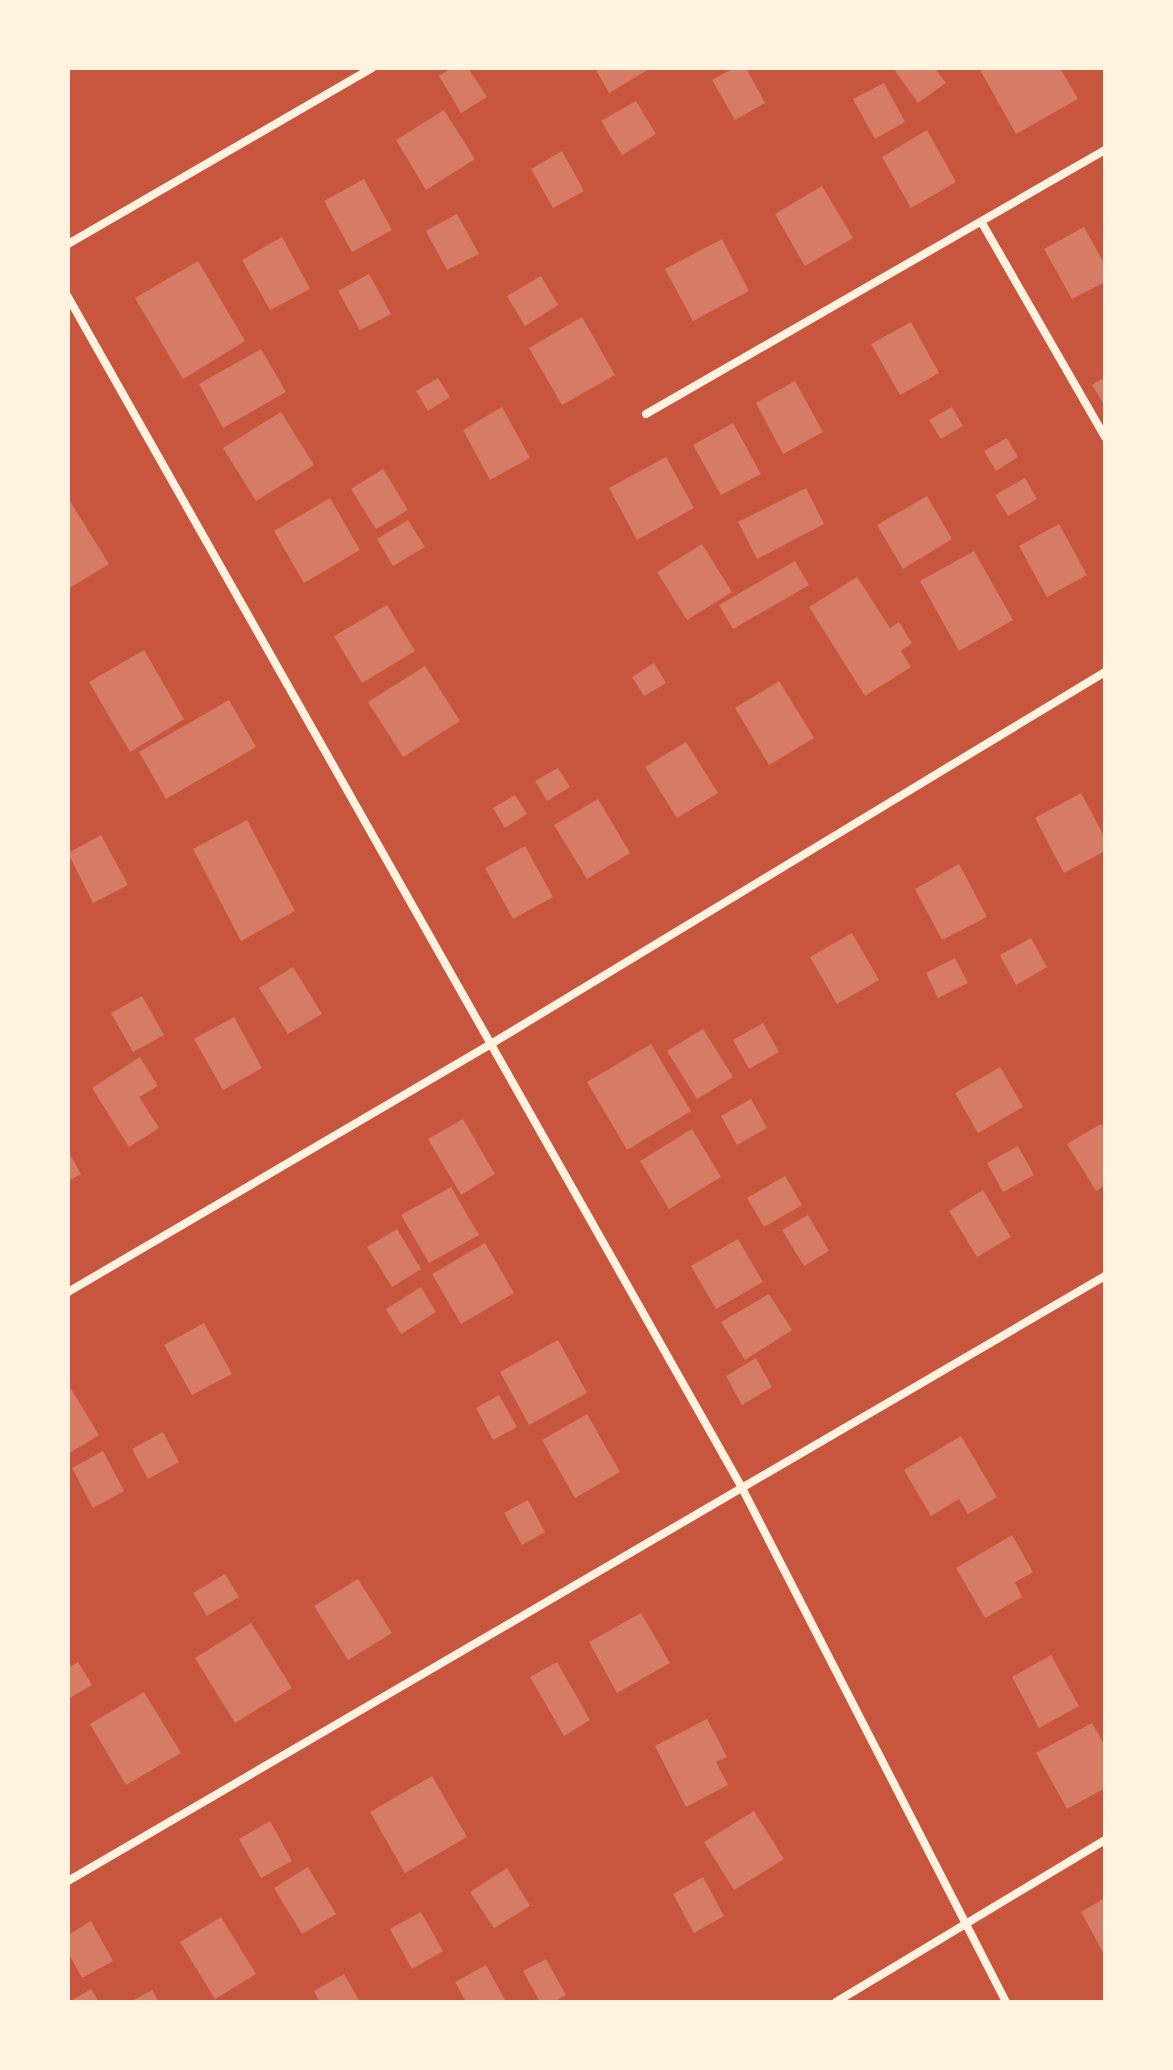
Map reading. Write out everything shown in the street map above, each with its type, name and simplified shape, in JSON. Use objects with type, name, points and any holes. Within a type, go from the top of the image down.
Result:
[{"type":"street","points":[[68,244],[372,68]]},
{"type":"street","points":[[646,414],[1105,150]]},
{"type":"street","points":[[982,223],[1105,437]]},
{"type":"street","points":[[68,297],[741,1486],[1006,2002]]},
{"type":"street","points":[[68,1292],[491,1044],[1105,672]]},
{"type":"street","points":[[68,1881],[1105,1276]]},
{"type":"street","points":[[836,2002],[1105,1840]]},
{"type":"building","points":[[452,68],[468,68],[487,97],[461,113],[439,76]]},
{"type":"building","points":[[595,68],[651,68],[609,93]]},
{"type":"building","points":[[734,68],[746,68],[765,103],[735,120],[712,80]]},
{"type":"building","points":[[900,68],[935,68],[946,83],[918,103],[895,71]]},
{"type":"building","points":[[979,68],[1060,68],[1078,99],[1016,134]]},
{"type":"building","points":[[884,83],[905,122],[875,139],[853,99]]},
{"type":"building","points":[[636,101],[656,134],[622,155],[601,121]]},
{"type":"building","points":[[444,110],[475,159],[426,190],[396,140]]},
{"type":"building","points":[[927,130],[956,182],[911,208],[882,157]]},
{"type":"building","points":[[562,151],[584,191],[553,208],[531,169]]},
{"type":"building","points":[[364,179],[392,230],[352,252],[324,201]]},
{"type":"building","points":[[822,186],[853,238],[805,266],[775,214]]},
{"type":"building","points":[[457,214],[479,254],[447,270],[426,231]]},
{"type":"building","points":[[1084,227],[1105,265],[1105,282],[1072,299],[1044,249]]},
{"type":"building","points":[[282,237],[310,289],[270,310],[242,260]]},
{"type":"building","points":[[722,239],[749,291],[693,321],[665,269]]},
{"type":"building","points":[[198,261],[245,341],[183,379],[135,298]]},
{"type":"building","points":[[369,274],[391,314],[360,330],[338,291]]},
{"type":"building","points":[[541,276],[558,305],[525,326],[507,296]]},
{"type":"building","points":[[582,317],[615,375],[562,405],[529,348]]},
{"type":"building","points":[[911,322],[939,373],[900,395],[871,344]]},
{"type":"building","points":[[261,349],[286,392],[223,428],[199,384]]},
{"type":"building","points":[[1105,377],[1105,406],[1092,385]]},
{"type":"building","points":[[438,378],[450,397],[428,411],[416,391]]},
{"type":"building","points":[[795,381],[823,432],[783,454],[756,403]]},
{"type":"building","points":[[502,407],[530,458],[490,480],[463,430]]},
{"type":"building","points":[[952,407],[963,426],[941,439],[929,420]]},
{"type":"building","points":[[281,412],[314,465],[256,501],[223,448]]},
{"type":"building","points":[[733,423],[761,474],[721,495],[693,445]]},
{"type":"building","points":[[1007,438],[1018,457],[996,471],[984,451]]},
{"type":"building","points":[[666,457],[694,508],[637,540],[609,488]]},
{"type":"building","points":[[383,469],[408,510],[376,529],[351,489]]},
{"type":"building","points":[[1025,478],[1037,499],[1008,516],[995,495]]},
{"type":"building","points":[[806,488],[824,524],[757,559],[738,522]]},
{"type":"building","points":[[927,496],[952,539],[903,569],[877,525]]},
{"type":"building","points":[[68,498],[109,564],[68,589]]},
{"type":"building","points":[[330,498],[360,550],[304,583],[274,531]]},
{"type":"building","points":[[408,520],[425,547],[393,566],[377,539]]},
{"type":"building","points":[[1059,524],[1087,575],[1047,597],[1019,546]]},
{"type":"building","points":[[702,544],[732,592],[687,620],[657,572]]},
{"type":"building","points":[[974,551],[1013,620],[959,651],[920,581]]},
{"type":"building","points":[[795,561],[809,585],[733,629],[719,605]]},
{"type":"building","points":[[857,577],[890,628],[899,622],[912,643],[901,651],[911,667],[865,696],[809,607]]},
{"type":"building","points":[[387,605],[415,651],[362,683],[334,636]]},
{"type":"building","points":[[144,650],[184,719],[130,752],[89,682]]},
{"type":"building","points":[[654,663],[666,683],[644,696],[632,677]]},
{"type":"building","points":[[425,666],[460,721],[403,757],[368,702]]},
{"type":"building","points":[[779,681],[814,738],[769,765],[735,708]]},
{"type":"building","points":[[229,700],[256,747],[166,799],[139,752]]},
{"type":"building","points":[[686,742],[718,793],[677,818],[645,767]]},
{"type":"building","points":[[558,768],[570,787],[547,801],[535,781]]},
{"type":"building","points":[[1081,793],[1105,838],[1105,851],[1064,873],[1035,818]]},
{"type":"building","points":[[515,795],[527,814],[505,828],[493,808]]},
{"type":"building","points":[[598,799],[630,853],[587,879],[554,825]]},
{"type":"building","points":[[247,820],[295,911],[241,941],[193,849]]},
{"type":"building","points":[[101,835],[128,885],[93,903],[68,853]]},
{"type":"building","points":[[525,846],[553,897],[513,919],[485,868]]},
{"type":"building","points":[[959,864],[987,917],[942,940],[915,889]]},
{"type":"building","points":[[852,933],[879,980],[837,1004],[810,957]]},
{"type":"building","points":[[1031,938],[1047,967],[1016,985],[1000,955]]},
{"type":"building","points":[[955,958],[968,983],[938,998],[926,973]]},
{"type":"building","points":[[293,967],[322,1014],[288,1034],[259,988]]},
{"type":"building","points":[[142,996],[164,1035],[133,1052],[111,1013]]},
{"type":"building","points":[[234,1017],[262,1068],[223,1090],[194,1039]]},
{"type":"building","points":[[763,1023],[779,1052],[749,1069],[733,1040]]},
{"type":"building","points":[[703,1029],[733,1077],[697,1099],[667,1051]]},
{"type":"building","points":[[651,1044],[691,1111],[627,1150],[587,1082]]},
{"type":"building","points":[[140,1057],[158,1086],[139,1097],[159,1128],[129,1147],[92,1088]]},
{"type":"building","points":[[1000,1067],[1023,1107],[978,1133],[955,1093]]},
{"type":"building","points":[[751,1099],[767,1128],[737,1145],[721,1116]]},
{"type":"building","points":[[463,1119],[495,1174],[461,1195],[428,1139]]},
{"type":"building","points":[[1101,1124],[1105,1130],[1105,1185],[1096,1191],[1067,1144]]},
{"type":"building","points":[[692,1129],[721,1177],[669,1209],[640,1161]]},
{"type":"building","points":[[1018,1146],[1034,1175],[1003,1192],[987,1163]]},
{"type":"building","points":[[68,1151],[81,1174],[68,1181]]},
{"type":"building","points":[[785,1176],[802,1205],[764,1227],[747,1198]]},
{"type":"building","points":[[451,1187],[479,1235],[429,1263],[401,1215]]},
{"type":"building","points":[[983,1190],[1011,1237],[977,1257],[949,1211]]},
{"type":"building","points":[[808,1215],[829,1251],[804,1266],[782,1230]]},
{"type":"building","points":[[397,1229],[421,1269],[392,1287],[367,1247]]},
{"type":"building","points":[[738,1239],[763,1282],[716,1309],[691,1266]]},
{"type":"building","points":[[485,1243],[514,1293],[461,1324],[432,1274]]},
{"type":"building","points":[[421,1287],[436,1312],[401,1334],[386,1309]]},
{"type":"building","points":[[769,1294],[792,1330],[745,1360],[721,1322]]},
{"type":"building","points":[[204,1323],[232,1374],[192,1395],[164,1345]]},
{"type":"building","points":[[558,1340],[587,1393],[529,1425],[500,1372]]},
{"type":"building","points":[[756,1358],[772,1387],[742,1405],[726,1376]]},
{"type":"building","points":[[71,1389],[99,1435],[68,1454],[68,1390]]},
{"type":"building","points":[[499,1395],[517,1427],[493,1440],[476,1408]]},
{"type":"building","points":[[587,1414],[620,1472],[575,1498],[542,1440]]},
{"type":"building","points":[[163,1432],[179,1462],[148,1479],[132,1449]]},
{"type":"building","points":[[961,1436],[997,1497],[968,1514],[959,1499],[931,1516],[904,1470]]},
{"type":"building","points":[[103,1451],[124,1491],[93,1508],[72,1468]]},
{"type":"building","points":[[528,1500],[545,1532],[522,1545],[504,1513]]},
{"type":"building","points":[[1012,1535],[1033,1572],[1015,1582],[1022,1597],[985,1618],[956,1568]]},
{"type":"building","points":[[225,1574],[239,1597],[207,1616],[193,1593]]},
{"type":"building","points":[[358,1579],[392,1633],[348,1660],[314,1606]]},
{"type":"building","points":[[641,1613],[670,1663],[617,1693],[589,1642]]},
{"type":"building","points":[[251,1623],[292,1688],[235,1723],[195,1658]]},
{"type":"building","points":[[1051,1655],[1079,1706],[1039,1728],[1012,1677]]},
{"type":"building","points":[[78,1662],[92,1685],[68,1699],[68,1668]]},
{"type":"building","points":[[557,1662],[590,1720],[564,1736],[530,1677]]},
{"type":"building","points":[[144,1692],[181,1753],[126,1785],[90,1724]]},
{"type":"building","points":[[707,1719],[727,1757],[716,1762],[728,1785],[686,1807],[655,1746]]},
{"type":"building","points":[[1092,1723],[1105,1746],[1105,1788],[1067,1809],[1036,1753]]},
{"type":"building","points":[[432,1776],[467,1837],[405,1873],[370,1812]]},
{"type":"building","points":[[754,1811],[784,1859],[734,1890],[704,1842]]},
{"type":"building","points":[[270,1821],[292,1861],[261,1878],[239,1839]]},
{"type":"building","points":[[308,1867],[336,1914],[302,1934],[274,1888]]},
{"type":"building","points":[[507,1868],[530,1906],[494,1928],[470,1892]]},
{"type":"building","points":[[703,1877],[724,1916],[694,1933],[673,1894]]},
{"type":"building","points":[[1105,1898],[1105,1956],[1081,1912]]},
{"type":"building","points":[[421,1912],[443,1951],[412,1969],[390,1929]]},
{"type":"building","points":[[221,1917],[256,1974],[215,1999],[180,1942]]},
{"type":"building","points":[[91,1921],[113,1961],[82,1978],[68,1952],[68,1935]]},
{"type":"building","points":[[546,1959],[566,1995],[553,2002],[540,2002],[523,1971]]},
{"type":"building","points":[[486,1965],[506,2002],[466,2002],[455,1982]]},
{"type":"building","points":[[344,1974],[360,2002],[320,2002],[314,1991]]},
{"type":"building","points":[[91,1989],[99,2002],[69,2002]]},
{"type":"building","points":[[152,1990],[159,2002],[130,2002]]}]
